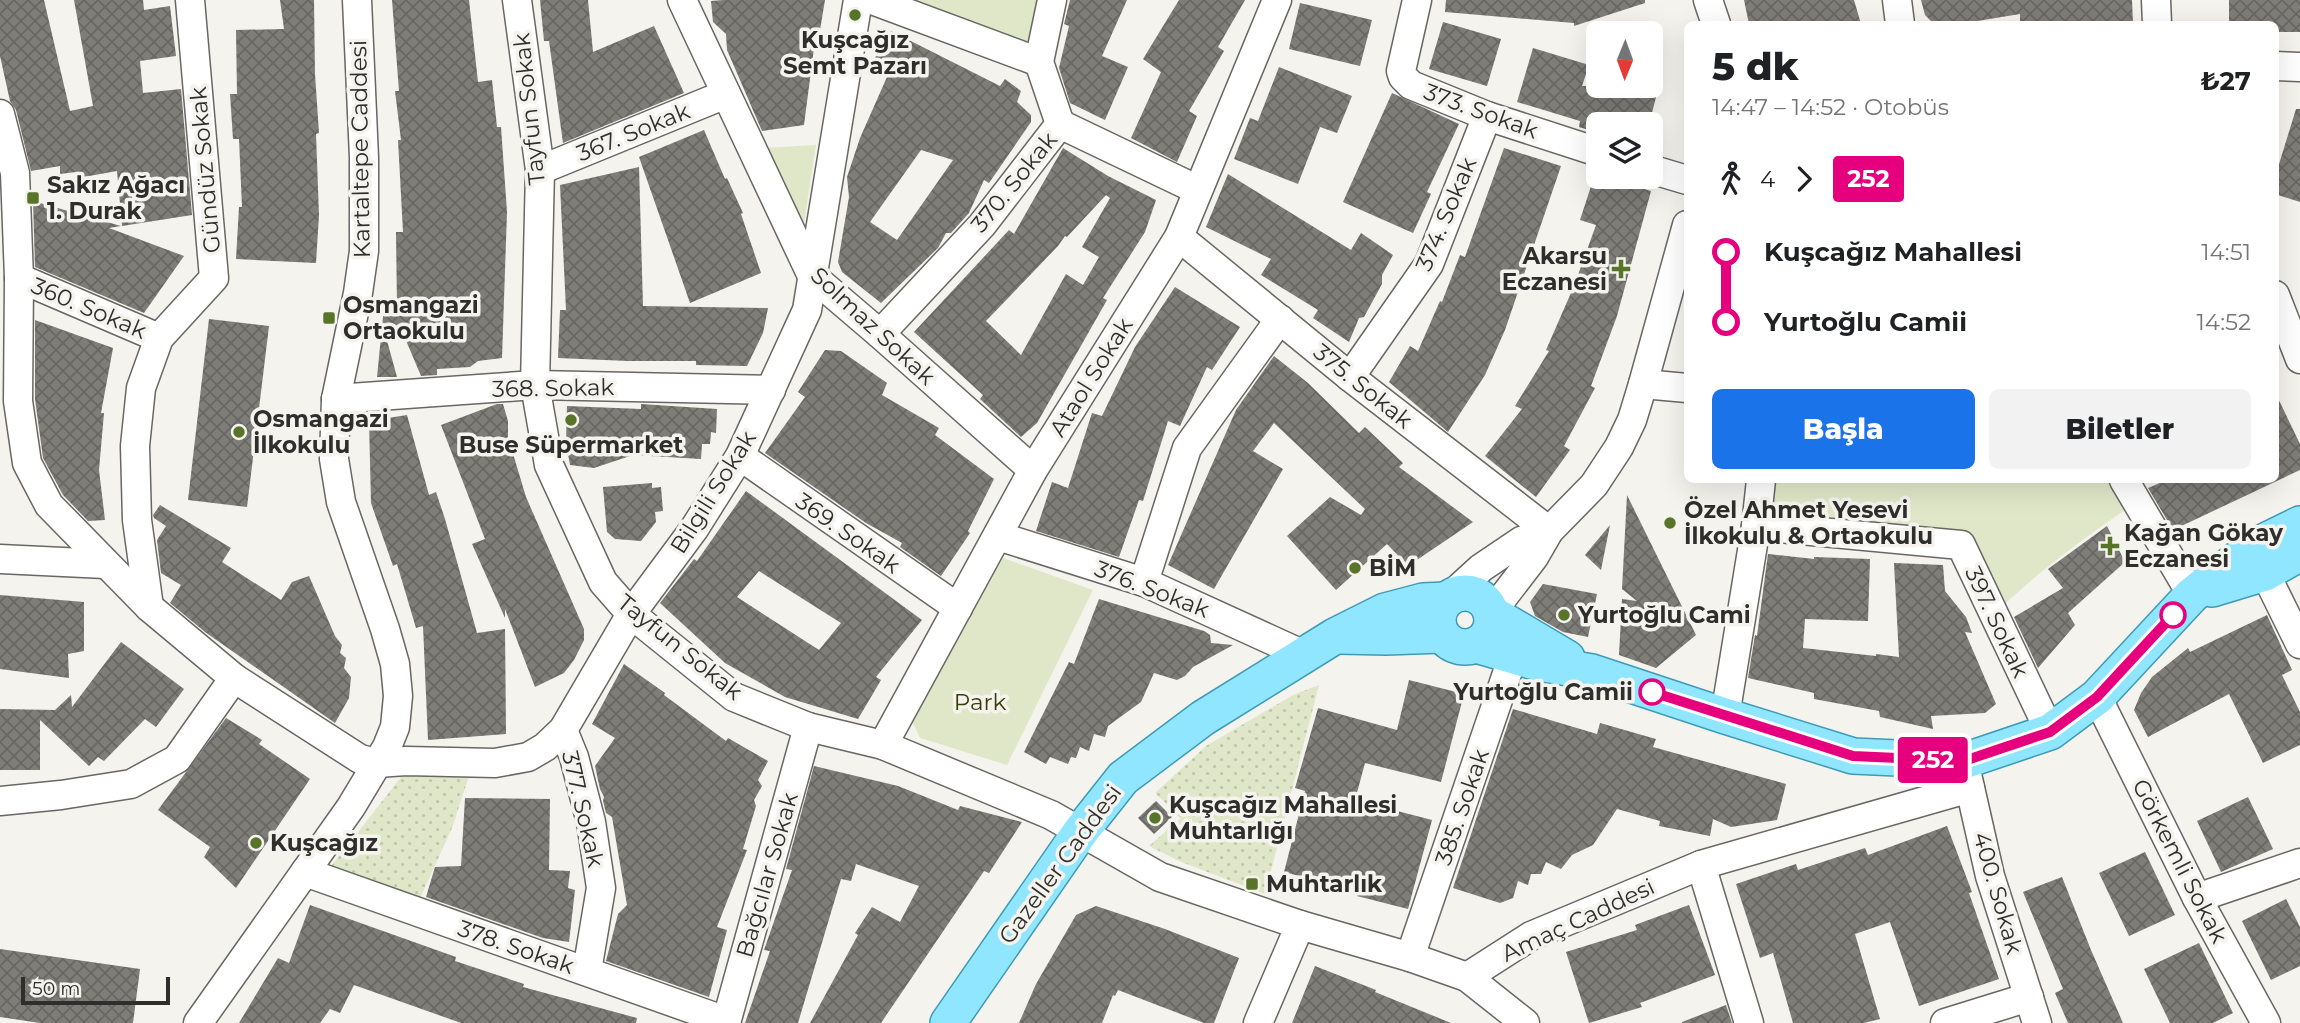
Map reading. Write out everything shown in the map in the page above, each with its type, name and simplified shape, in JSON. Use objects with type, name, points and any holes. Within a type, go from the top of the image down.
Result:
[{"type":"main road","points":[[1592,672],[1491,613],[1481,598],[1472,594],[1463,593],[1446,600],[1438,617],[1442,635],[1454,645],[1476,645],[1538,663],[1592,672],[1853,756],[1967,775],[2050,732],[2097,697],[2192,595],[2253,547],[2300,524]]},
{"type":"main road","points":[[2192,595],[2265,573],[2300,554]]},
{"type":"main road","name":"Gazeller Caddesi","points":[[948,1023],[1081,831],[1123,778],[1203,718],[1302,654],[1385,611],[1423,601],[1446,600]]},
{"type":"main road","points":[[1476,645],[1488,635],[1491,613]]},
{"type":"main road","name":"Gazeller Caddesi","points":[[1335,636],[1442,635]]},
{"type":"street","name":"Gündüz Sokak","points":[[149,607],[137,520],[135,446],[141,388],[159,338],[214,278],[190,0]]},
{"type":"street","name":"Kartaltepe Caddesi","points":[[198,1023],[351,807],[387,747],[395,727],[398,696],[395,664],[341,502],[334,459],[337,399],[364,251],[364,158],[356,0]]},
{"type":"street","name":"Tayfun Sokak","points":[[517,0],[540,170],[535,385],[549,465],[603,582],[631,614],[734,697],[808,727],[883,745],[1051,815],[1081,831]]},
{"type":"street","name":"Solmaz Sokak","points":[[682,0],[812,276],[1033,470]]},
{"type":"street","name":"Bilgili Sokak","points":[[377,763],[495,763],[527,757],[545,747],[563,730],[631,614],[695,529],[740,456],[807,310],[858,0]]},
{"type":"street","points":[[872,0],[1039,62],[1052,0]]},
{"type":"street","name":"Ataol Sokak","points":[[883,745],[1033,470],[1179,237],[1277,0]]},
{"type":"street","name":"373. Sokak","points":[[1417,0],[1401,71],[1411,85],[1487,116],[1586,148]]},
{"type":"street","points":[[1708,0],[1715,21]]},
{"type":"street","points":[[1898,0],[1900,21]]},
{"type":"street","points":[[2157,0],[2157,21]]},
{"type":"street","name":"370. Sokak","points":[[880,334],[982,225],[1060,124],[1039,62]]},
{"type":"street","points":[[2279,66],[2300,66]]},
{"type":"street","name":"367. Sokak","points":[[540,170],[726,94]]},
{"type":"street","points":[[0,114],[19,278],[18,401],[27,463],[49,505],[149,607],[234,678],[360,759],[377,763]]},
{"type":"street","name":"374. Sokak","points":[[1350,377],[1429,264],[1487,116]]},
{"type":"street","points":[[1060,124],[1198,190]]},
{"type":"street","points":[[1663,173],[1684,179]]},
{"type":"street","points":[[1491,613],[1534,557],[1549,531],[1594,485],[1619,447],[1632,421],[1684,236]]},
{"type":"street","name":"375. Sokak","points":[[1179,237],[1350,377],[1549,531]]},
{"type":"street","name":"360. Sokak","points":[[19,278],[159,338]]},
{"type":"street","points":[[2279,305],[2300,359]]},
{"type":"street","points":[[1144,582],[1187,448],[1280,319]]},
{"type":"street","points":[[1643,384],[1684,388]]},
{"type":"street","name":"368. Sokak","points":[[337,399],[535,385],[771,390]]},
{"type":"street","name":"369. Sokak","points":[[740,456],[958,608]]},
{"type":"street","points":[[1725,716],[1761,483]]},
{"type":"street","points":[[2126,483],[2192,595]]},
{"type":"street","name":"397. Sokak","points":[[1756,526],[1961,545],[2050,732]]},
{"type":"street","points":[[1446,600],[1480,568],[1521,541],[1549,531]]},
{"type":"street","name":"376. Sokak","points":[[998,536],[1144,582],[1302,654]]},
{"type":"street","points":[[0,559],[105,564]]},
{"type":"street","points":[[2265,573],[2300,644]]},
{"type":"street","name":"385. Sokak","points":[[1410,957],[1513,656]]},
{"type":"street","points":[[0,801],[131,784],[177,759],[234,678]]},
{"type":"street","name":"Görkemli Sokak","points":[[2097,697],[2197,898],[2266,1023]]},
{"type":"street","name":"Bağcılar Sokak","points":[[726,1022],[808,727]]},
{"type":"street","name":"377. Sokak","points":[[563,730],[574,757],[591,822],[601,888],[587,971]]},
{"type":"street","name":"Amaç Caddesi","points":[[1467,977],[1531,936],[1701,865],[1967,775]]},
{"type":"street","name":"400. Sokak","points":[[1967,775],[1990,876],[2033,1010]]},
{"type":"street","points":[[1081,831],[1160,877],[1300,925],[1410,957],[1467,977],[1520,1021]]},
{"type":"street","points":[[2197,898],[2300,863]]},
{"type":"street","points":[[1701,865],[1749,1023]]},
{"type":"street","name":"378. Sokak","points":[[305,872],[726,1022]]},
{"type":"street","points":[[1258,1023],[1300,925]]},
{"type":"street","points":[[1945,1023],[2033,1010]]},
{"type":"green space","points":[[909,0],[1042,0],[1032,40],[1020,42]]},
{"type":"green space","points":[[816,145],[804,223],[763,148]]},
{"type":"green space","points":[[1768,483],[2120,483],[2131,506],[2060,557],[1995,613],[1964,539],[1762,520]]},
{"type":"green space","name":"Park","points":[[1003,558],[1093,590],[1007,765],[920,738],[911,719]]},
{"type":"green space","points":[[1319,685],[1265,894],[1179,861],[1149,846],[1181,818],[1155,793],[1206,746],[1293,695]]},
{"type":"green space","points":[[409,767],[470,773],[452,828],[416,907],[325,874]]},
{"type":"building","points":[[0,0],[44,0],[70,111],[93,106],[74,0],[143,0],[144,10],[170,6],[176,56],[140,61],[143,93],[181,89],[192,215],[122,226],[117,171],[78,178],[76,172],[60,174],[60,166],[31,171],[0,56]]},
{"type":"building","points":[[280,0],[314,0],[319,133],[316,134],[319,215],[316,263],[236,259],[239,207],[242,207],[239,139],[233,139],[230,94],[237,94],[236,30],[284,29]]},
{"type":"building","points":[[392,0],[469,0],[478,82],[492,80],[497,127],[501,127],[507,212],[502,358],[478,361],[470,367],[437,369],[437,375],[421,376],[402,331],[386,337],[397,377],[377,377],[384,307],[397,307],[396,232],[403,232],[398,140],[401,140],[395,91],[399,91]]},
{"type":"building","points":[[540,0],[588,0],[593,52],[654,26],[684,93],[563,143],[549,41],[544,41]]},
{"type":"building","points":[[825,0],[817,48],[814,48],[804,125],[762,131],[727,50],[726,34],[713,22],[711,1]]},
{"type":"building","points":[[1070,0],[1127,0],[1102,56],[1128,67],[1105,120],[1070,103],[1059,68],[1069,26],[1064,24]]},
{"type":"building","points":[[1179,0],[1245,0],[1218,47],[1224,51],[1189,111],[1197,116],[1177,162],[1131,138],[1161,72],[1143,59]]},
{"type":"building","points":[[1446,0],[1645,0],[1645,3],[1574,26],[1574,23],[1445,12]]},
{"type":"building","points":[[1744,0],[1854,0],[1860,21],[1748,21]]},
{"type":"building","points":[[1921,0],[2132,0],[2133,21],[2020,21],[2020,14],[1977,21],[1931,21],[1925,15]]},
{"type":"building","points":[[2229,0],[2300,0],[2300,32],[2279,32],[2279,21],[2229,21]]},
{"type":"building","points":[[1300,3],[1372,20],[1360,66],[1289,49]]},
{"type":"building","points":[[1443,22],[1501,39],[1487,86],[1429,69]]},
{"type":"building","points":[[891,31],[1000,86],[1005,79],[1021,91],[1017,102],[1031,115],[1031,122],[989,183],[984,180],[969,213],[951,233],[946,233],[938,248],[881,303],[842,272],[838,262],[849,197],[847,177],[860,138],[887,77],[870,66]],"holes":[[[921,150],[953,160],[897,240],[870,222]]]},
{"type":"building","points":[[1533,48],[1586,64],[1582,86],[1586,86],[1586,98],[1656,98],[1652,112],[1586,112],[1586,129],[1579,127],[1580,121],[1517,102]]},
{"type":"building","points":[[1279,67],[1352,96],[1337,133],[1320,127],[1298,184],[1234,159],[1250,118],[1258,121]]},
{"type":"building","points":[[1392,93],[1459,124],[1427,192],[1431,194],[1413,233],[1343,202]]},
{"type":"building","points":[[2296,109],[2300,109],[2300,202],[2279,195],[2279,164]]},
{"type":"building","points":[[704,130],[743,213],[741,214],[761,273],[690,303],[639,157]]},
{"type":"building","points":[[1063,148],[1108,176],[1156,200],[1145,232],[1103,298],[1107,300],[1037,423],[1021,437],[980,399],[983,395],[914,332],[1009,230],[1014,234]],"holes":[[[1106,195],[1110,198],[1082,247],[1099,257],[1083,285],[1066,274],[1021,355],[986,321]]]},
{"type":"building","points":[[1504,148],[1561,166],[1505,330],[1485,375],[1448,432],[1389,382],[1410,346],[1418,351],[1440,301],[1442,302],[1460,255],[1465,257]]},
{"type":"building","points":[[639,167],[643,306],[768,308],[763,333],[747,366],[696,365],[696,361],[558,358],[560,310],[566,310],[560,185]]},
{"type":"building","points":[[1228,174],[1351,250],[1361,233],[1393,255],[1382,275],[1382,284],[1364,317],[1359,318],[1349,342],[1313,318],[1318,310],[1261,275],[1271,259],[1206,227]]},
{"type":"building","points":[[1590,189],[1651,191],[1617,316],[1591,386],[1595,388],[1564,446],[1570,450],[1536,497],[1485,456],[1522,409],[1515,406],[1549,351],[1546,350],[1574,286],[1596,225],[1580,220]]},
{"type":"building","points":[[33,201],[121,226],[109,228],[184,256],[144,313],[35,267]]},
{"type":"building","points":[[1175,287],[1240,327],[1212,370],[1207,367],[1180,426],[1168,421],[1143,501],[1139,500],[1119,557],[1036,531],[1052,482],[1068,488],[1092,413],[1102,416],[1135,347]]},
{"type":"building","points":[[209,319],[269,326],[247,507],[188,500]]},
{"type":"building","points":[[35,320],[113,348],[101,413],[104,413],[99,470],[105,520],[88,521],[63,495],[43,458],[35,399]]},
{"type":"building","points":[[825,350],[841,351],[887,383],[882,395],[939,428],[935,435],[994,479],[968,531],[970,533],[941,576],[900,547],[902,543],[866,523],[765,453],[805,397],[798,392]]},
{"type":"building","points":[[1274,356],[1308,383],[1359,433],[1365,427],[1403,463],[1399,467],[1473,522],[1408,566],[1387,544],[1336,590],[1287,536],[1330,497],[1361,515],[1365,509],[1274,423],[1253,451],[1283,469],[1214,589],[1168,565],[1236,410]]},
{"type":"building","points":[[2279,400],[2300,444],[2300,470],[2279,480]]},
{"type":"building","points":[[503,404],[508,421],[508,437],[526,497],[584,629],[584,640],[564,673],[535,687],[505,609],[505,618],[472,544],[485,539],[441,425]]},
{"type":"building","points":[[641,404],[717,409],[716,433],[711,432],[710,444],[702,444],[701,459],[633,455],[594,468],[570,465],[566,443],[567,406],[641,409]]},
{"type":"building","points":[[407,415],[429,495],[436,492],[445,519],[477,633],[505,629],[506,734],[428,740],[423,626],[416,628],[397,564],[393,566],[371,503],[369,421]]},
{"type":"building","points":[[652,483],[652,488],[661,487],[663,511],[655,512],[656,522],[641,541],[615,539],[607,532],[603,487]]},
{"type":"building","points":[[2160,483],[2272,483],[2173,530],[2148,488]]},
{"type":"building","points":[[746,491],[922,620],[876,677],[881,680],[858,719],[785,697],[725,663],[660,603],[694,559],[697,561]],"holes":[[[759,571],[841,623],[819,650],[737,597]]]},
{"type":"building","points":[[1627,495],[1696,635],[1656,668],[1619,655],[1622,599],[1637,601],[1622,589]]},
{"type":"building","points":[[160,505],[231,548],[222,562],[281,600],[292,582],[309,576],[335,636],[342,645],[340,653],[346,658],[344,668],[351,677],[349,698],[335,723],[205,632],[170,603],[181,585],[161,573],[157,540],[166,526],[153,515]]},
{"type":"building","points":[[1610,525],[1601,570],[1585,555]]},
{"type":"building","points":[[2107,526],[2125,562],[2068,613],[2075,625],[2038,668],[2014,617],[2063,588],[2048,569]]},
{"type":"building","points":[[1768,554],[1814,559],[1870,559],[1868,621],[1805,619],[1803,648],[1876,656],[1899,657],[1894,563],[1943,565],[1945,591],[1966,617],[1972,633],[1965,632],[1996,704],[1985,713],[1931,716],[1933,729],[1880,717],[1879,711],[1814,699],[1814,693],[1748,678],[1755,635],[1757,636]]},
{"type":"building","name":"Yurtoğlu Cami","points":[[1543,584],[1597,594],[1588,637],[1563,632],[1535,616],[1530,602]]},
{"type":"building","points":[[0,595],[84,602],[84,651],[68,654],[69,678],[0,669]]},
{"type":"building","points":[[1099,599],[1204,631],[1210,635],[1211,643],[1233,645],[1193,667],[1177,680],[1154,673],[1141,702],[1108,726],[1105,737],[1094,734],[1089,751],[1080,747],[1076,758],[1071,757],[1068,764],[1050,757],[1046,764],[1024,752],[1069,662],[1074,664]]},
{"type":"building","points":[[2267,615],[2292,670],[2282,675],[2300,712],[2300,745],[2263,763],[2229,694],[2148,737],[2134,710],[2152,677],[2188,648],[2190,652]]},
{"type":"building","points":[[121,642],[184,689],[156,727],[145,719],[104,761],[98,757],[89,766],[40,720],[40,770],[0,770],[0,709],[55,710],[71,695],[72,707]]},
{"type":"building","points":[[624,664],[726,741],[728,738],[768,761],[758,780],[762,786],[754,800],[756,806],[743,849],[747,850],[717,927],[727,930],[709,997],[606,961],[618,914],[627,905],[612,817],[606,813],[595,766],[615,738],[592,724]]},
{"type":"building","points":[[1409,680],[1464,694],[1441,782],[1365,763],[1355,800],[1432,820],[1408,909],[1357,896],[1358,891],[1284,872],[1305,791],[1295,788],[1318,708],[1397,730]]},
{"type":"building","points":[[1513,709],[1597,734],[1600,723],[1656,739],[1653,747],[1786,784],[1777,820],[1731,827],[1713,819],[1710,836],[1659,826],[1660,821],[1617,809],[1593,845],[1572,855],[1561,869],[1546,862],[1541,874],[1531,874],[1528,885],[1518,881],[1513,898],[1500,903],[1453,888]]},
{"type":"building","points":[[226,718],[262,740],[259,744],[310,779],[236,888],[204,857],[210,847],[158,810]]},
{"type":"building","points":[[814,766],[898,786],[958,810],[960,806],[1022,822],[989,873],[984,871],[881,1023],[810,1023],[858,935],[855,933],[872,907],[900,922],[919,886],[856,864],[851,881],[841,879],[798,1023],[745,1023],[770,951],[764,950],[792,870],[786,869]]},
{"type":"building","points":[[2248,797],[2273,849],[2221,872],[2197,821]]},
{"type":"building","points":[[465,798],[550,799],[549,870],[570,871],[568,888],[575,890],[569,942],[543,938],[426,897],[435,867],[461,866]]},
{"type":"building","name":"Kuşcağız Mahallesi Muhtarlığı","points":[[1156,801],[1172,817],[1154,834],[1138,818]]},
{"type":"building","points":[[1947,826],[1972,892],[1969,893],[1999,979],[1919,1006],[1890,922],[1855,934],[1880,1019],[1864,1023],[1793,1023],[1773,953],[1760,958],[1736,884],[1796,864],[1798,870],[1865,848],[1868,855]]},
{"type":"building","points":[[2145,852],[2175,915],[2129,936],[2099,873]]},
{"type":"building","points":[[2062,877],[2123,1023],[2068,1023],[2055,993],[2063,989],[2023,892]]},
{"type":"building","points":[[2286,899],[2300,927],[2300,966],[2271,980],[2242,921]]},
{"type":"building","points":[[310,905],[456,957],[455,961],[524,984],[523,987],[637,1018],[636,1023],[461,1023],[354,985],[340,1013],[330,1009],[320,1023],[239,1023],[278,958],[289,963]]},
{"type":"building","points":[[1689,905],[1715,975],[1640,1003],[1642,1007],[1589,1023],[1566,952],[1637,930],[1635,925]]},
{"type":"building","points":[[1096,906],[1239,958],[1214,1023],[1204,1023],[1118,990],[1115,996],[1113,995],[1102,1023],[1019,1023],[1036,984],[1076,915]]},
{"type":"building","points":[[2199,943],[2233,1013],[2213,1023],[2170,1023],[2144,969]]},
{"type":"building","points":[[0,949],[140,969],[133,1023],[40,1023],[0,1017]]},
{"type":"building","points":[[1315,966],[1376,990],[1375,992],[1451,1023],[1292,1023]]},
{"type":"building","points":[[1726,1005],[1732,1023],[1682,1023],[1682,1022]]},
{"type":"bus line","name":"252","points":[[1652,692],[1853,756],[1964,761],[2050,732],[2097,697],[2173,615]]},
{"type":"place","name":"Kuşcağız Semt Pazarı","points":[[855,15]]},
{"type":"place","name":"Sakız Ağacı 1. Durak","points":[[33,198]]},
{"type":"place","name":"Akarsu Eczanesi","points":[[1621,269]]},
{"type":"place","name":"Osmangazi Ortaokulu","points":[[329,318]]},
{"type":"place","name":"Buse Süpermarket","points":[[571,420]]},
{"type":"place","name":"Osmangazi İlkokulu","points":[[239,432]]},
{"type":"place","name":"Özel Ahmet Yesevi İlkokulu & Ortaokulu","points":[[1670,523]]},
{"type":"place","name":"Kağan Gökay Eczanesi","points":[[2110,546]]},
{"type":"place","name":"BİM","points":[[1355,568]]},
{"type":"place","name":"Yurtoğlu Cami","points":[[1564,615]]},
{"type":"place","name":"Yurtoğlu Camii","points":[[1652,692]]},
{"type":"place","name":"Kuşcağız Mahallesi Muhtarlığı","points":[[1155,818]]},
{"type":"place","name":"Kuşcağız","points":[[256,843]]},
{"type":"place","name":"Muhtarlık","points":[[1252,884]]}]
